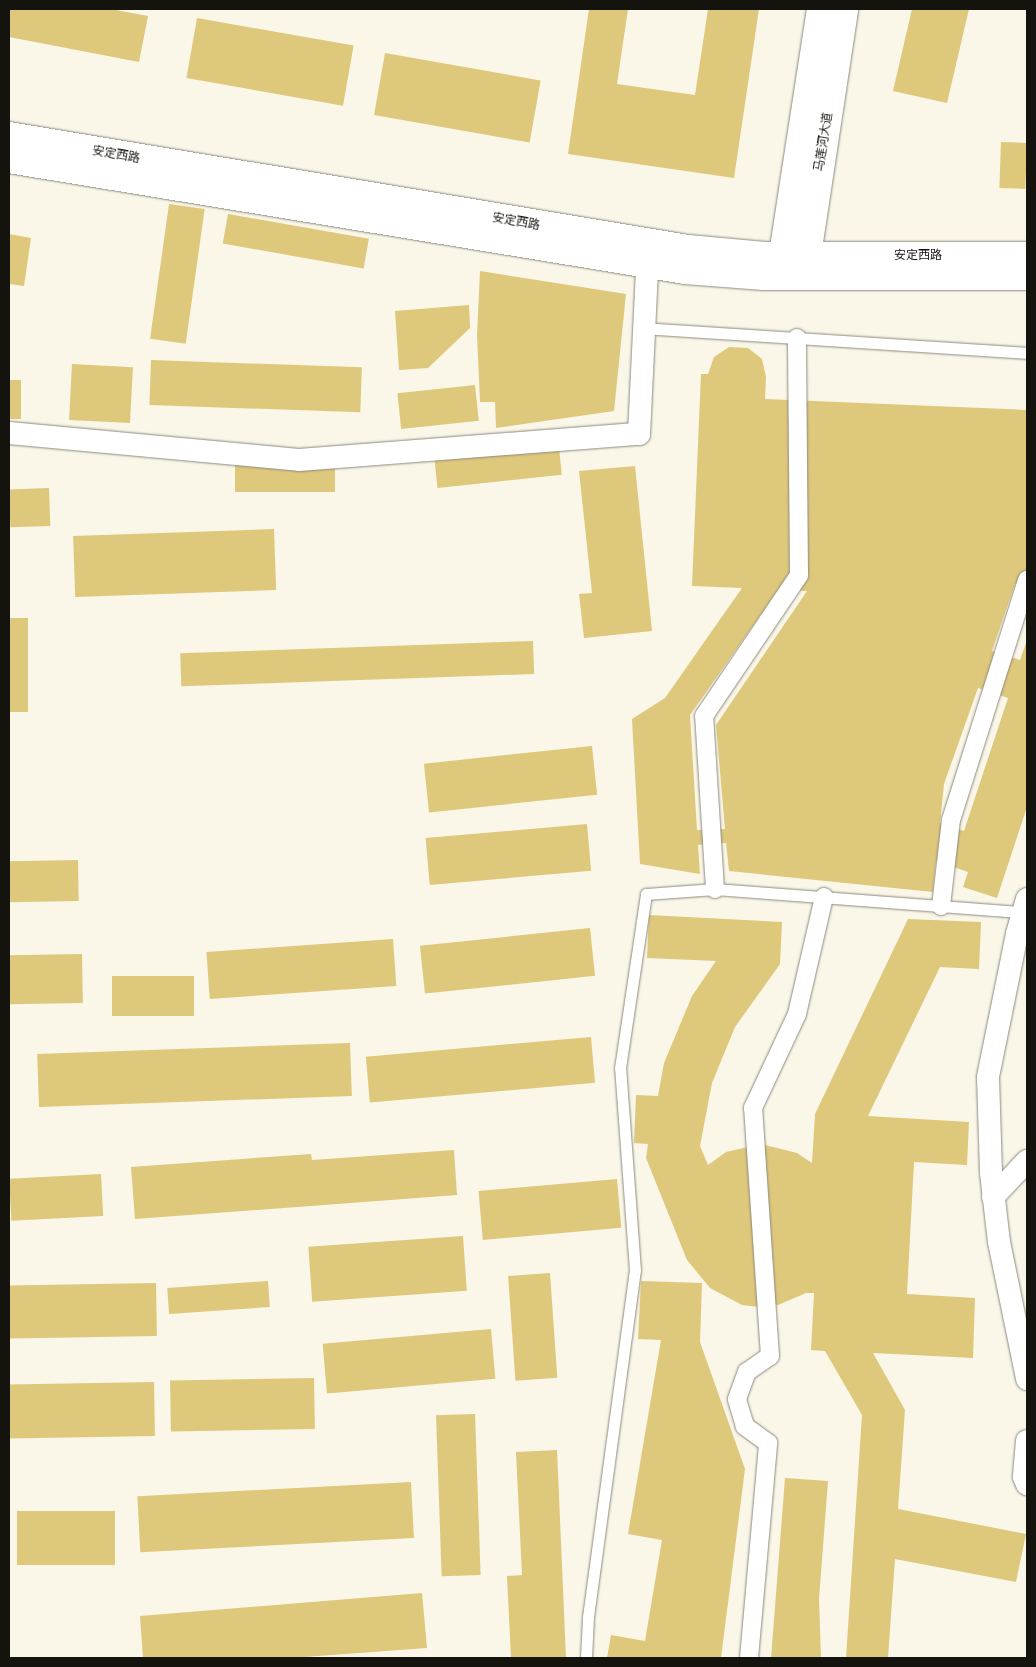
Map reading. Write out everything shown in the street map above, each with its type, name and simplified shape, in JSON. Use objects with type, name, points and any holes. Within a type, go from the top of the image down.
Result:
[{"type":"street","name":"马莲河大道","points":[[793,266],[821,9]]},
{"type":"street","name":"马莲河大道","points":[[793,266],[844,9]]},
{"type":"street","name":"安定西路","points":[[9,136],[648,254]]},
{"type":"street","name":"安定西路","points":[[9,159],[648,254],[793,266],[1027,276]]},
{"type":"street","points":[[9,432],[299,460],[639,434],[648,254]]},
{"type":"street","name":"安定西路","points":[[793,266],[1027,256]]},
{"type":"street","points":[[715,889],[704,716],[799,575],[797,338]]},
{"type":"street","points":[[941,906],[952,820],[1027,580]]},
{"type":"street","points":[[749,1658],[768,1443],[745,1426],[737,1399],[746,1372],[770,1356],[753,1108],[797,1014],[824,897]]},
{"type":"street","points":[[1025,905],[988,1077],[993,1198],[999,1242],[1027,1379]]},
{"type":"street","points":[[993,1198],[1027,1161]]},
{"type":"street","points":[[1027,1441],[1024,1477],[1027,1484]]},
{"type":"lane","points":[[644,328],[1027,353]]},
{"type":"lane","points":[[586,1658],[588,1617],[635,1270],[620,1068],[646,894],[715,889],[941,906],[1025,905]]},
{"type":"building","points":[[9,9],[110,9],[148,16],[139,62],[9,37]]},
{"type":"building","points":[[589,9],[628,9],[617,84],[695,95],[708,9],[759,9],[734,178],[568,154]]},
{"type":"building","points":[[912,9],[969,9],[947,103],[893,91]]},
{"type":"building","points":[[197,18],[354,46],[343,106],[186,78]]},
{"type":"building","points":[[385,53],[541,80],[530,142],[374,115]]},
{"type":"building","points":[[1001,142],[1027,143],[1025,189],[999,188]]},
{"type":"building","points":[[169,204],[205,209],[186,344],[150,339]]},
{"type":"building","points":[[228,214],[369,239],[364,268],[223,244]]},
{"type":"building","points":[[9,234],[31,238],[24,286],[9,284]]},
{"type":"building","points":[[480,271],[626,294],[614,411],[496,428],[495,402],[480,402],[477,335]]},
{"type":"building","points":[[469,305],[470,328],[428,368],[399,370],[395,311]]},
{"type":"building","points":[[729,347],[748,348],[762,359],[766,377],[765,399],[1027,410],[1027,584],[1015,584],[992,651],[1020,660],[1027,640],[1027,807],[997,898],[963,887],[968,872],[936,861],[933,892],[729,871],[726,843],[698,845],[700,874],[640,864],[632,719],[665,698],[742,588],[692,586],[701,374],[708,374],[714,357]],"holes":[[[778,590],[807,591],[716,725],[725,829],[697,830],[690,715]],[[978,688],[1008,698],[964,831],[940,823],[944,784]]]},
{"type":"building","points":[[151,360],[362,367],[360,412],[149,405]]},
{"type":"building","points":[[72,364],[133,367],[130,423],[69,420]]},
{"type":"building","points":[[9,380],[21,380],[21,419],[9,419]]},
{"type":"building","points":[[475,385],[479,421],[401,429],[397,393]]},
{"type":"building","points":[[559,448],[562,475],[438,488],[435,461]]},
{"type":"building","points":[[235,465],[335,465],[335,492],[235,492]]},
{"type":"building","points":[[635,466],[652,631],[584,638],[579,594],[592,593],[579,471]]},
{"type":"building","points":[[49,488],[50,526],[10,527],[9,489]]},
{"type":"building","points":[[274,529],[276,590],[75,597],[73,536]]},
{"type":"building","points":[[9,618],[28,618],[28,712],[9,712]]},
{"type":"building","points":[[533,641],[534,674],[181,686],[180,653]]},
{"type":"building","points":[[592,746],[597,795],[429,812],[424,764]]},
{"type":"building","points":[[587,824],[591,871],[430,885],[426,838]]},
{"type":"building","points":[[78,860],[79,901],[10,902],[9,861]]},
{"type":"building","points":[[649,915],[782,922],[780,964],[735,1027],[712,1083],[700,1146],[708,1165],[726,1152],[761,1144],[797,1153],[812,1163],[815,1114],[908,919],[981,922],[979,969],[940,967],[868,1116],[969,1122],[967,1165],[914,1162],[907,1294],[975,1298],[973,1358],[873,1353],[905,1410],[898,1509],[1026,1534],[1016,1582],[895,1559],[888,1658],[846,1658],[862,1415],[825,1351],[811,1350],[814,1293],[806,1293],[778,1305],[760,1307],[742,1305],[710,1288],[687,1260],[646,1158],[648,1144],[634,1143],[636,1095],[658,1096],[664,1063],[692,996],[716,961],[647,958]]},
{"type":"building","points":[[590,928],[595,976],[425,994],[420,946]]},
{"type":"building","points":[[393,939],[396,986],[210,999],[206,952]]},
{"type":"building","points":[[82,954],[83,1003],[10,1004],[9,955]]},
{"type":"building","points":[[112,976],[194,976],[194,1016],[112,1016]]},
{"type":"building","points":[[591,1037],[595,1083],[370,1103],[366,1057]]},
{"type":"building","points":[[350,1043],[352,1096],[39,1107],[37,1054]]},
{"type":"building","points":[[454,1150],[457,1195],[135,1219],[131,1167],[311,1154],[312,1160]]},
{"type":"building","points":[[101,1174],[103,1216],[11,1221],[9,1179]]},
{"type":"building","points":[[617,1179],[621,1228],[483,1240],[479,1191]]},
{"type":"building","points":[[463,1236],[467,1291],[312,1302],[308,1247]]},
{"type":"building","points":[[550,1273],[557,1378],[515,1381],[508,1276]]},
{"type":"building","points":[[268,1281],[270,1307],[169,1314],[167,1288]]},
{"type":"building","points":[[641,1281],[702,1283],[700,1342],[745,1469],[721,1658],[607,1658],[611,1635],[645,1641],[662,1540],[628,1534],[661,1340],[638,1339]]},
{"type":"building","points":[[156,1283],[157,1336],[10,1339],[9,1286]]},
{"type":"building","points":[[491,1329],[495,1379],[327,1394],[323,1344]]},
{"type":"building","points":[[314,1378],[315,1429],[171,1432],[170,1381]]},
{"type":"building","points":[[154,1382],[155,1436],[10,1439],[9,1385]]},
{"type":"building","points":[[475,1414],[481,1575],[442,1576],[436,1415]]},
{"type":"building","points":[[557,1450],[566,1658],[511,1658],[507,1576],[522,1575],[516,1452]]},
{"type":"building","points":[[785,1478],[828,1481],[819,1599],[821,1658],[771,1658]]},
{"type":"building","points":[[411,1482],[414,1538],[140,1552],[137,1496]]},
{"type":"building","points":[[17,1511],[115,1511],[115,1565],[17,1565]]},
{"type":"building","points":[[422,1593],[427,1648],[291,1658],[143,1658],[140,1616]]}]
